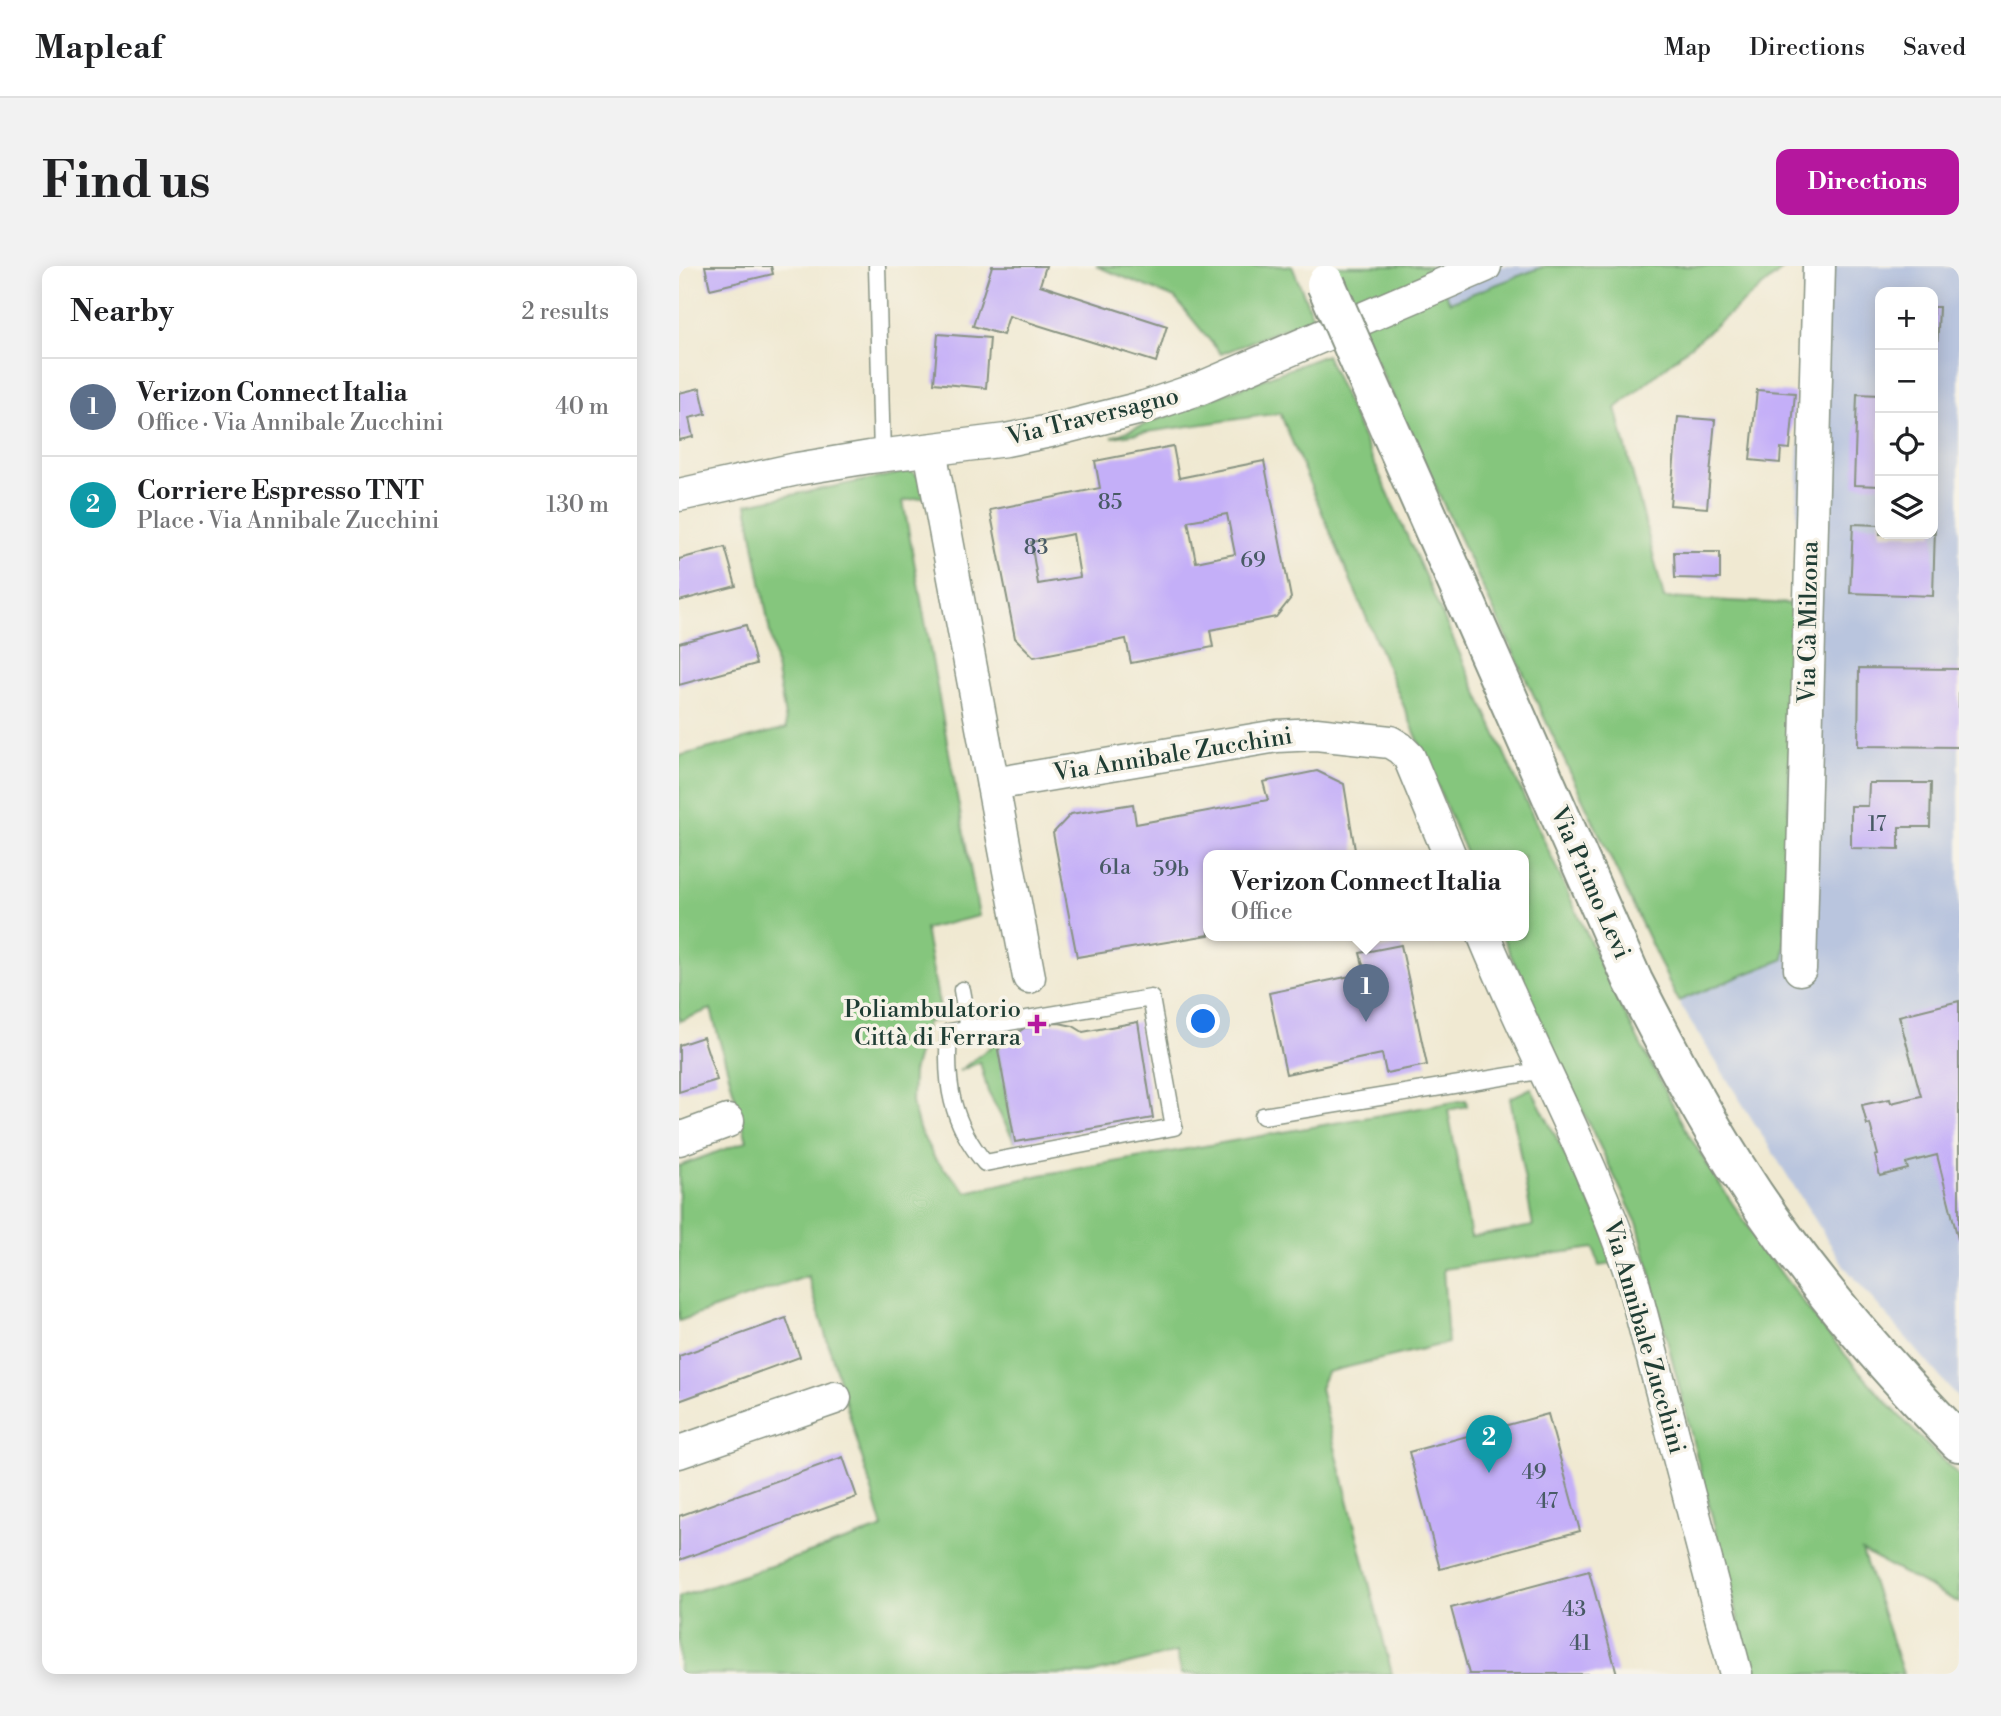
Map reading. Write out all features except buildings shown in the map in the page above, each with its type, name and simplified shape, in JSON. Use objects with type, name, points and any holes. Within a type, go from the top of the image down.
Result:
[{"type":"main road","name":"Via Primo Levi","points":[[1322,275],[1633,981],[1671,1055],[1736,1168],[1779,1230],[1855,1329],[1959,1442]]},
{"type":"street","name":"Via Traversagno","points":[[679,495],[786,471],[1050,431],[1156,404],[1202,388],[1485,266]]},
{"type":"street","name":"Via Cà Milzona","points":[[1800,969],[1822,269]]},
{"type":"street","points":[[930,450],[1029,977]]},
{"type":"street","name":"Via Annibale Zucchini","points":[[993,784],[1277,736],[1316,734],[1390,742],[1409,757],[1448,850]]},
{"type":"street","name":"Via Annibale Zucchini","points":[[1486,941],[1618,1235],[1631,1275],[1736,1674]]},
{"type":"street","points":[[679,1139],[728,1121]]},
{"type":"street","points":[[679,1452],[835,1398]]},
{"type":"lane","points":[[877,266],[883,455]]},
{"type":"lane","points":[[962,990],[969,1028]]},
{"type":"lane","points":[[1150,999],[1174,1127],[985,1163],[964,1133],[951,1100],[948,1082],[949,1032],[969,1028],[1150,999]]},
{"type":"lane","points":[[1263,1116],[1545,1070]]},
{"type":"shaded area","points":[[1430,266],[1545,266],[1449,302]]},
{"type":"shaded area","points":[[1804,266],[1959,266],[1959,1399],[1844,1266],[1678,1001],[1784,959]]},
{"type":"green space","points":[[1096,266],[1292,266],[1313,317],[1221,354],[1175,298]]},
{"type":"green space","points":[[1335,266],[1430,266],[1450,302],[1545,266],[1787,266],[1616,408],[1664,598],[1794,604],[1784,959],[1678,1001],[1352,310]]},
{"type":"green space","points":[[1326,355],[1590,940],[1642,1048],[1684,1126],[1750,1230],[1815,1317],[1884,1399],[1959,1476],[1959,1603],[1862,1551],[1903,1674],[1752,1674],[1638,1225],[1504,941],[1529,941],[1529,850],[1464,850],[1280,413],[1112,437]]},
{"type":"green space","points":[[911,471],[923,480],[926,497],[903,501],[979,916],[925,929],[942,1020],[927,1022],[913,1072],[912,1103],[919,1129],[935,1159],[967,1192],[1040,1175],[1466,1100],[1467,1106],[1448,1110],[1471,1237],[1533,1226],[1510,1098],[1531,1088],[1605,1232],[1613,1264],[1599,1266],[1594,1248],[1443,1269],[1448,1343],[1327,1372],[1320,1388],[1392,1674],[1181,1674],[1177,1652],[1090,1674],[679,1674],[679,1597],[883,1528],[808,1276],[679,1321],[679,1166],[747,1141],[711,1009],[679,1021],[679,756],[787,728],[747,504]]},
{"type":"green space","points":[[997,1042],[1015,1142],[988,1092],[980,1062],[959,1071]]},
{"type":"place","name":"Verizon Connect Italia","points":[[1366,1022]]},
{"type":"place","name":"Poliambulatorio Città di Ferrara","points":[[1037,1024]]},
{"type":"place","name":"Corriere Espresso TNT","points":[[1489,1473]]}]
